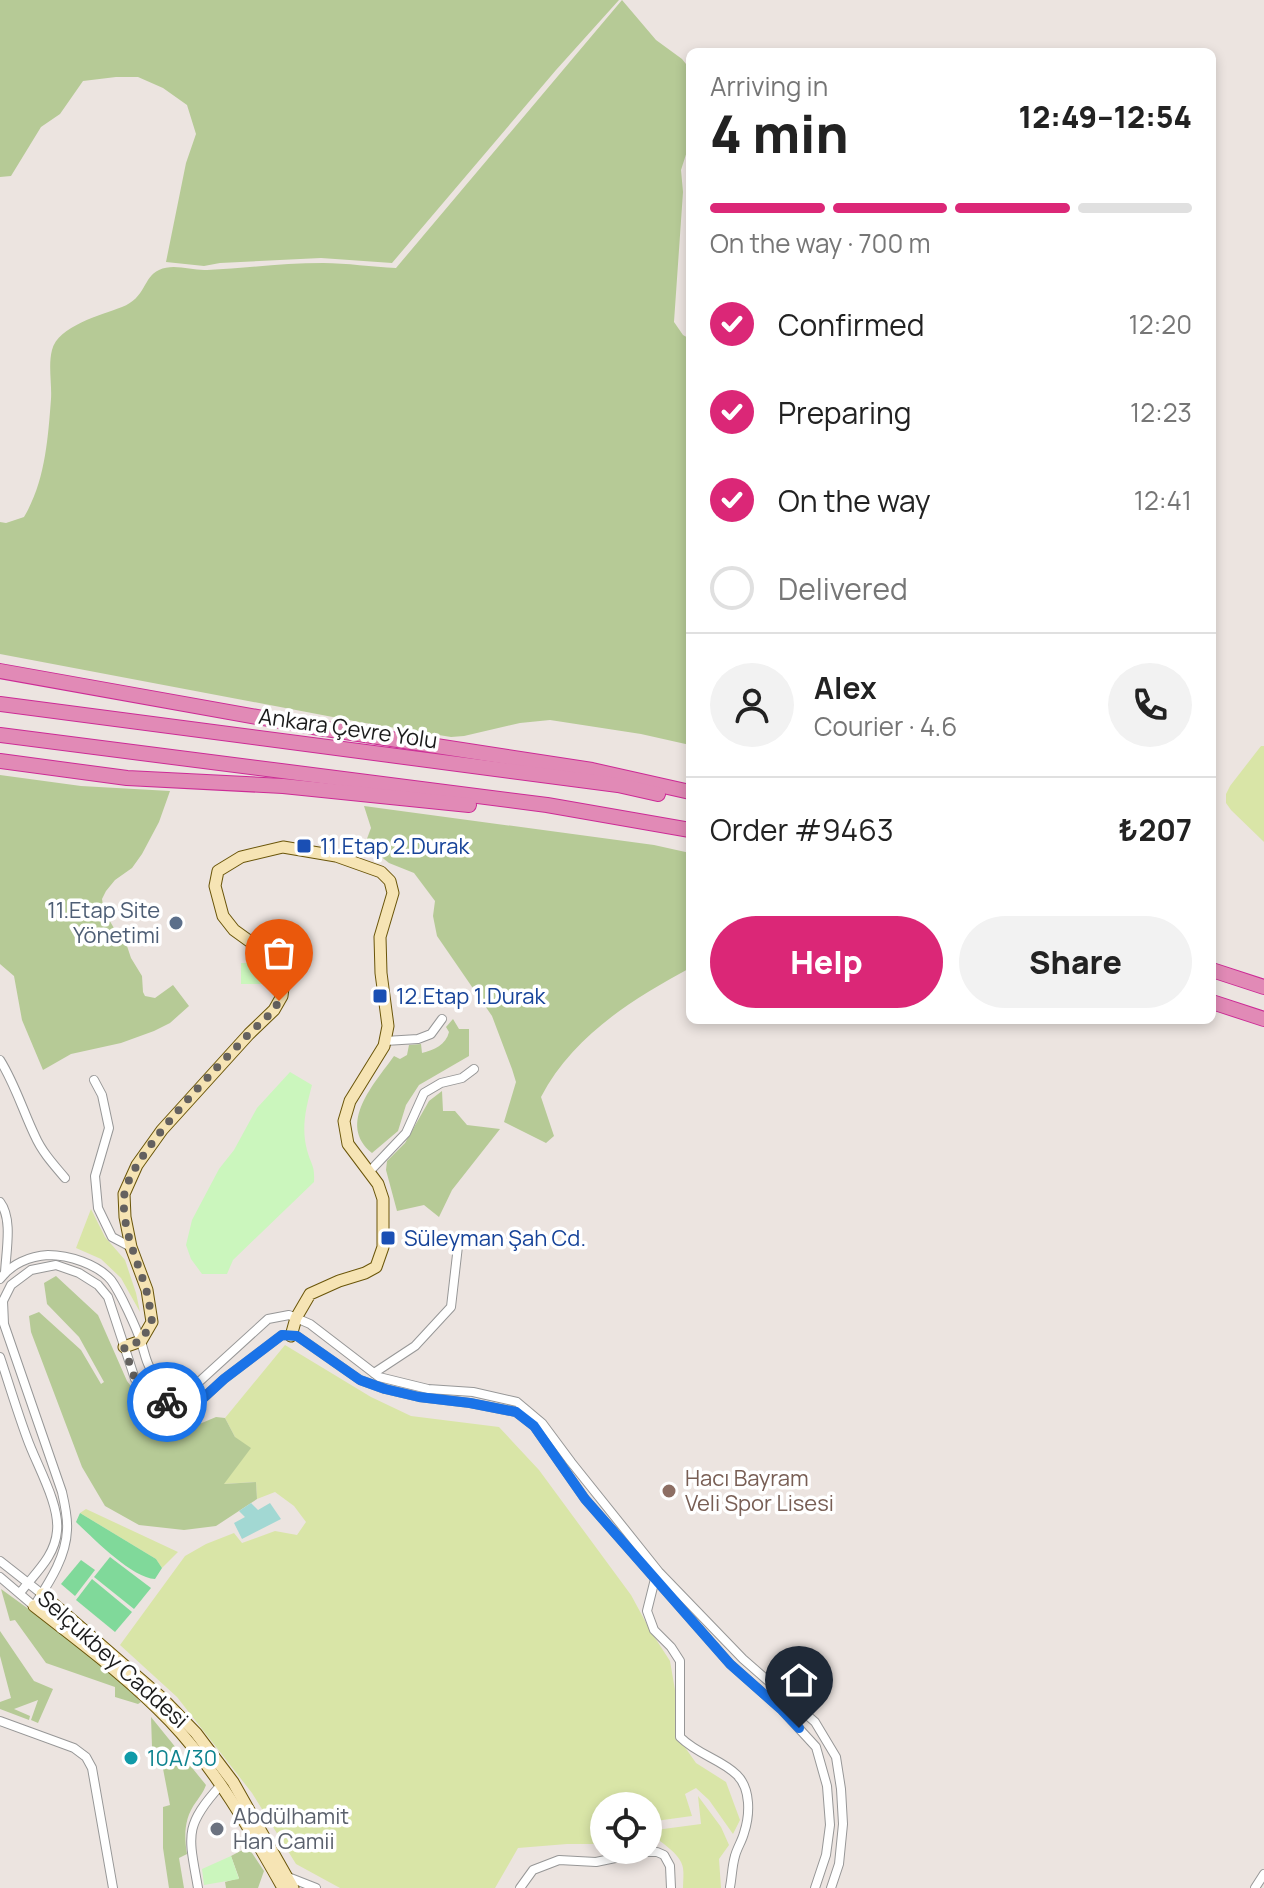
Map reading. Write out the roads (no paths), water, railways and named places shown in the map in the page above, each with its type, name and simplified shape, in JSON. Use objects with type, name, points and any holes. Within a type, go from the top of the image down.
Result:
[{"type":"highway","points":[[0,671],[313,727],[592,770],[686,791]]},
{"type":"highway","points":[[0,680],[143,695]]},
{"type":"highway","name":"Ankara Çevre Yolu","points":[[0,704],[618,785],[686,800]]},
{"type":"highway","points":[[0,735],[547,805],[686,832]]},
{"type":"highway","points":[[0,761],[127,778],[321,789],[686,832]]},
{"type":"highway","points":[[1216,971],[1264,987]]},
{"type":"highway","points":[[1216,1003],[1264,1019]]},
{"type":"street","points":[[124,1347],[141,1341],[152,1322],[147,1290],[131,1247],[125,1217],[124,1194],[137,1165],[162,1130],[274,1010],[282,996],[285,966],[279,956],[252,943],[234,930],[223,916],[215,886],[218,871],[241,857],[283,847],[336,856],[381,872],[390,881],[393,893],[380,937],[388,1026],[384,1046],[350,1101],[344,1121],[348,1144],[378,1184],[383,1199],[383,1247],[376,1267],[310,1294],[296,1318],[291,1336]]},
{"type":"street","points":[[385,1041],[418,1039],[431,1034],[442,1019]]},
{"type":"street","points":[[0,1060],[10,1075],[35,1138],[65,1178]]},
{"type":"street","points":[[369,1172],[406,1133],[424,1093],[441,1083],[462,1078],[474,1069]]},
{"type":"street","points":[[94,1080],[102,1095],[109,1128],[95,1176],[98,1208],[112,1237],[131,1247]]},
{"type":"street","points":[[0,1202],[4,1205],[7,1228],[2,1276]]},
{"type":"street","points":[[374,1373],[415,1346],[451,1307],[458,1246]]},
{"type":"street","points":[[2,1276],[22,1262],[40,1256],[59,1255],[97,1269],[111,1280],[134,1324],[149,1369],[172,1395],[181,1396],[189,1391],[268,1319],[289,1315],[310,1324],[379,1377],[428,1389],[473,1392],[517,1402],[542,1423],[662,1575],[743,1659],[815,1722],[836,1757],[841,1789],[843,1824],[839,1864],[831,1888]]},
{"type":"street","points":[[34,1606],[62,1553],[67,1538],[67,1516],[53,1463],[4,1324],[3,1301],[11,1285],[31,1270],[56,1265],[79,1273],[98,1285],[108,1297],[135,1379],[178,1408],[200,1401],[282,1335],[297,1336],[360,1380],[385,1389],[516,1412],[534,1426],[585,1499],[730,1664],[782,1710],[816,1747],[827,1786],[830,1825],[826,1855],[815,1888]]},
{"type":"street","points":[[0,1357],[57,1521],[55,1541],[47,1560],[20,1593]]},
{"type":"street","name":"Selçukbey Caddesi","points":[[0,1561],[163,1699],[196,1733],[233,1782],[277,1868]]},
{"type":"street","name":"Selçukbey Caddesi","points":[[0,1577],[170,1720],[196,1751],[288,1884]]},
{"type":"street","points":[[655,1579],[647,1611],[654,1630],[680,1661],[680,1737],[691,1748],[738,1776],[746,1791],[749,1806],[745,1832],[735,1855],[730,1887]]},
{"type":"street","points":[[0,1721],[74,1748],[86,1757],[92,1768],[113,1888]]},
{"type":"street","points":[[198,1888],[192,1826],[203,1805],[220,1786]]},
{"type":"street","points":[[520,1888],[533,1870],[559,1860],[596,1862],[657,1852],[664,1855],[670,1866],[671,1888]]},
{"type":"street","points":[[1255,1888],[1264,1874]]},
{"type":"street","points":[[288,1884],[316,1888]]},
{"type":"water","points":[[251,1503],[258,1510],[270,1503],[281,1519],[242,1539],[234,1523],[245,1517],[239,1511]]},
{"type":"place","name":"11.Etap 2.Durak","points":[[304,846]]},
{"type":"place","name":"11.Etap Site Yönetimi","points":[[176,923]]},
{"type":"place","name":"12.Etap 1.Durak","points":[[380,996]]},
{"type":"place","name":"Süleyman Şah Cd.","points":[[388,1238]]},
{"type":"place","name":"Hacı Bayram Veli Spor Lisesi","points":[[669,1491]]},
{"type":"place","name":"10A/30","points":[[131,1758]]},
{"type":"place","name":"Abdülhamit Han Camii","points":[[217,1829]]}]
